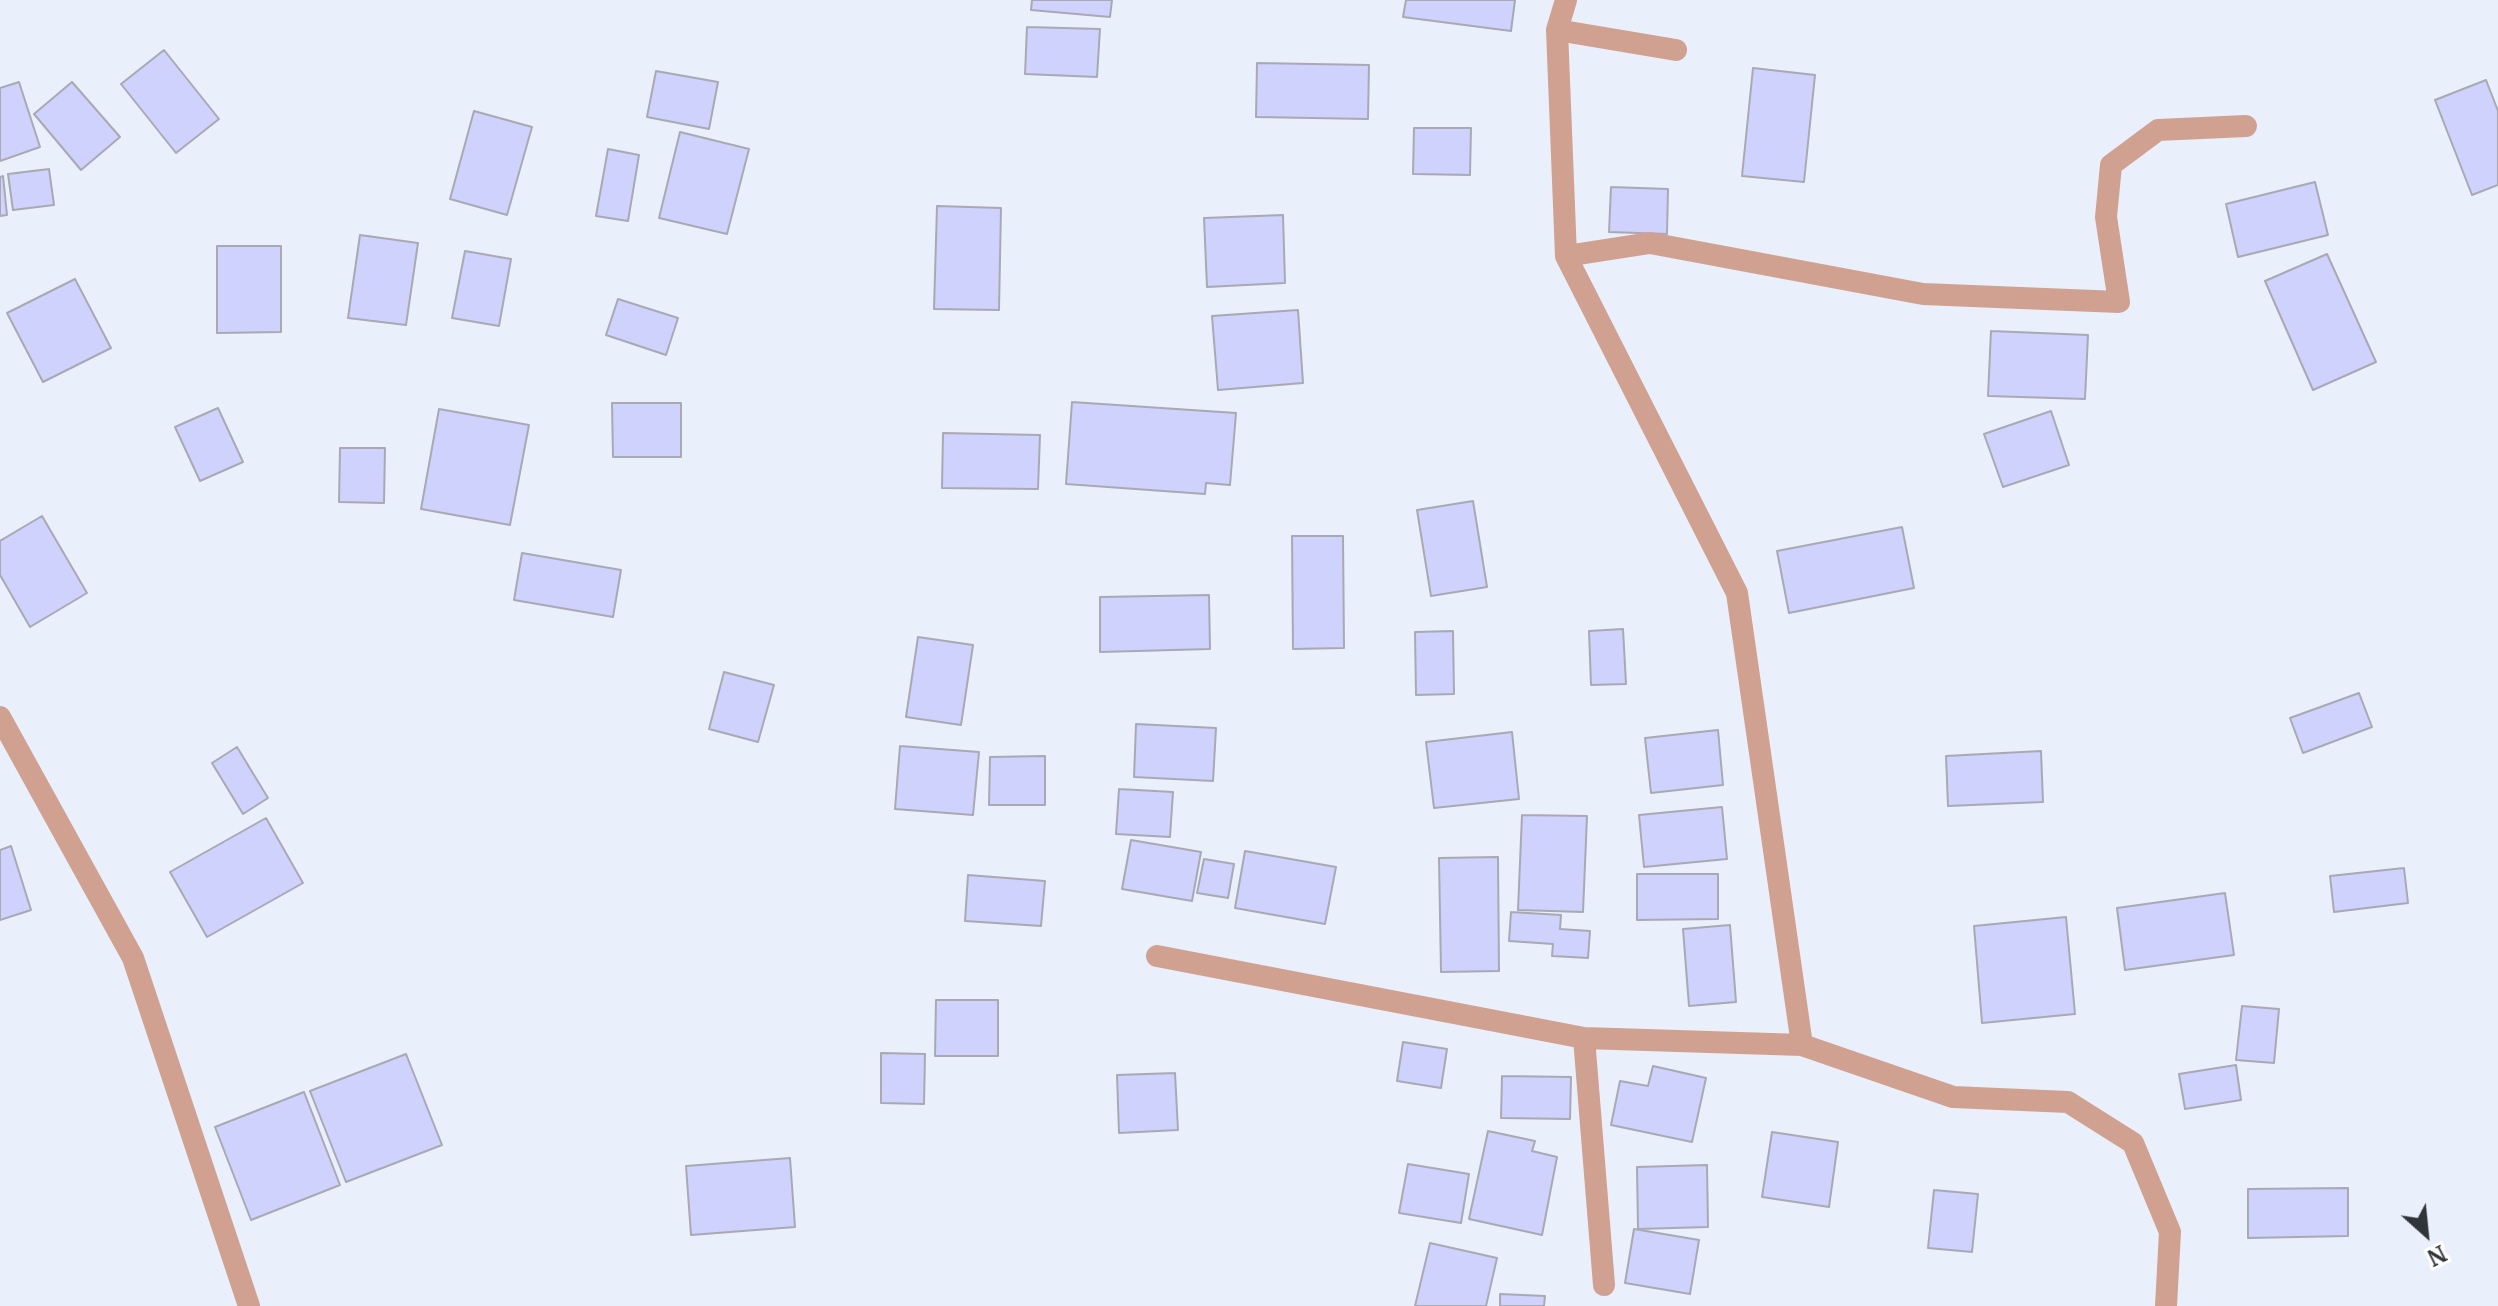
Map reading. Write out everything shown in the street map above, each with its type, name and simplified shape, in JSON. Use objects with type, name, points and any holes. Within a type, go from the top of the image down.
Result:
[{"type":"street","points":[[1566,0],[1557,30],[1566,256],[1737,593],[1802,1045]]},
{"type":"street","points":[[1557,30],[1676,50]]},
{"type":"street","points":[[1566,256],[1650,243],[1923,294],[2119,302],[2106,217],[2111,165],[2158,130],[2246,126]]},
{"type":"street","points":[[0,717],[133,958],[249,1306]]},
{"type":"street","points":[[1157,956],[1584,1038],[1802,1045],[1953,1097],[2068,1102],[2133,1143],[2170,1232],[2166,1306]]},
{"type":"street","points":[[1584,1038],[1604,1285]]},
{"type":"building","points":[[1032,0],[1112,0],[1110,17],[1031,10]]},
{"type":"building","points":[[1406,0],[1515,0],[1511,31],[1403,17]]},
{"type":"building","points":[[1027,27],[1100,29],[1097,77],[1025,74]]},
{"type":"building","points":[[164,50],[219,119],[176,153],[121,84]]},
{"type":"building","points":[[1257,63],[1369,65],[1368,119],[1256,117]]},
{"type":"building","points":[[1753,68],[1815,75],[1804,182],[1742,176]]},
{"type":"building","points":[[656,71],[718,82],[709,129],[647,117]]},
{"type":"building","points":[[2486,80],[2498,111],[2498,185],[2472,195],[2435,100]]},
{"type":"building","points":[[19,82],[40,147],[0,161],[0,88]]},
{"type":"building","points":[[72,82],[120,137],[81,170],[34,114]]},
{"type":"building","points":[[474,111],[532,127],[507,215],[450,199]]},
{"type":"building","points":[[1414,128],[1471,128],[1470,175],[1413,174]]},
{"type":"building","points":[[680,132],[749,149],[727,234],[659,218]]},
{"type":"building","points":[[608,149],[639,155],[628,221],[596,216]]},
{"type":"building","points":[[49,169],[54,205],[13,210],[8,174]]},
{"type":"building","points":[[3,176],[7,215],[0,216],[0,177]]},
{"type":"building","points":[[2315,182],[2328,235],[2238,257],[2226,204]]},
{"type":"building","points":[[1611,187],[1668,189],[1667,234],[1609,232]]},
{"type":"building","points":[[937,206],[1001,208],[999,310],[934,309]]},
{"type":"building","points":[[1283,215],[1285,283],[1207,287],[1204,218]]},
{"type":"building","points":[[360,235],[418,243],[406,325],[348,318]]},
{"type":"building","points":[[217,246],[281,246],[281,332],[217,333]]},
{"type":"building","points":[[465,251],[511,259],[499,326],[452,318]]},
{"type":"building","points":[[2327,254],[2376,362],[2313,390],[2265,281]]},
{"type":"building","points":[[75,279],[111,348],[43,382],[7,313]]},
{"type":"building","points":[[618,299],[678,318],[666,355],[606,335]]},
{"type":"building","points":[[1298,310],[1303,383],[1218,390],[1212,316]]},
{"type":"building","points":[[1991,331],[2088,335],[2085,399],[1988,396]]},
{"type":"building","points":[[1072,402],[1236,413],[1230,485],[1206,483],[1205,494],[1066,484]]},
{"type":"building","points":[[612,403],[681,403],[681,457],[613,457]]},
{"type":"building","points":[[218,408],[243,462],[200,481],[175,427]]},
{"type":"building","points":[[439,409],[529,425],[510,525],[421,509]]},
{"type":"building","points":[[2051,411],[2069,465],[2003,487],[1984,434]]},
{"type":"building","points":[[943,433],[1040,435],[1038,489],[942,488]]},
{"type":"building","points":[[340,448],[385,448],[384,503],[339,502]]},
{"type":"building","points":[[1473,501],[1487,587],[1431,596],[1417,510]]},
{"type":"building","points":[[42,516],[87,593],[30,627],[0,575],[0,541]]},
{"type":"building","points":[[1902,527],[1914,588],[1789,613],[1777,551]]},
{"type":"building","points":[[1292,536],[1343,536],[1344,648],[1293,649]]},
{"type":"building","points":[[522,553],[621,570],[613,617],[514,600]]},
{"type":"building","points":[[1209,595],[1210,649],[1100,652],[1100,597]]},
{"type":"building","points":[[1623,629],[1626,684],[1591,685],[1589,631]]},
{"type":"building","points":[[1453,631],[1454,694],[1416,695],[1415,632]]},
{"type":"building","points":[[918,637],[973,645],[961,725],[906,717]]},
{"type":"building","points":[[724,672],[774,685],[758,742],[709,729]]},
{"type":"building","points":[[2359,693],[2372,727],[2303,753],[2290,718]]},
{"type":"building","points":[[1136,724],[1216,728],[1213,781],[1134,777]]},
{"type":"building","points":[[1718,730],[1723,785],[1651,793],[1645,738]]},
{"type":"building","points":[[1512,732],[1519,799],[1434,808],[1426,742]]},
{"type":"building","points":[[900,746],[979,752],[973,815],[895,809]]},
{"type":"building","points":[[237,747],[268,798],[243,814],[212,763]]},
{"type":"building","points":[[2041,751],[2043,802],[1948,806],[1946,756]]},
{"type":"building","points":[[1045,756],[1045,805],[989,805],[990,757]]},
{"type":"building","points":[[1119,789],[1173,792],[1170,837],[1116,834]]},
{"type":"building","points":[[1722,807],[1727,859],[1644,867],[1639,815]]},
{"type":"building","points":[[1522,815],[1587,816],[1583,912],[1518,910]]},
{"type":"building","points":[[266,818],[303,883],[207,937],[170,872]]},
{"type":"building","points":[[1131,840],[1201,852],[1192,901],[1122,889]]},
{"type":"building","points":[[11,846],[31,910],[0,920],[0,850]]},
{"type":"building","points":[[1245,851],[1336,867],[1325,924],[1235,908]]},
{"type":"building","points":[[1498,857],[1499,971],[1441,972],[1439,858]]},
{"type":"building","points":[[1204,859],[1234,864],[1228,898],[1197,893]]},
{"type":"building","points":[[2404,868],[2408,903],[2334,912],[2330,876]]},
{"type":"building","points":[[1637,874],[1718,874],[1718,919],[1637,920]]},
{"type":"building","points":[[968,875],[1045,881],[1041,926],[965,921]]},
{"type":"building","points":[[2225,893],[2234,955],[2125,970],[2117,908]]},
{"type":"building","points":[[1511,912],[1561,915],[1560,929],[1590,931],[1588,958],[1552,956],[1553,944],[1509,941]]},
{"type":"building","points":[[2066,917],[2075,1014],[1982,1023],[1974,926]]},
{"type":"building","points":[[1730,925],[1736,1002],[1689,1006],[1683,929]]},
{"type":"building","points":[[936,1000],[998,1000],[998,1056],[935,1056]]},
{"type":"building","points":[[2242,1006],[2279,1009],[2274,1063],[2236,1060]]},
{"type":"building","points":[[1403,1042],[1447,1049],[1441,1088],[1397,1081]]},
{"type":"building","points":[[881,1053],[925,1054],[924,1104],[881,1103]]},
{"type":"building","points":[[406,1054],[442,1145],[346,1182],[310,1091]]},
{"type":"building","points":[[2236,1065],[2241,1100],[2185,1109],[2179,1074]]},
{"type":"building","points":[[1653,1066],[1706,1078],[1692,1142],[1611,1125],[1620,1081],[1648,1086]]},
{"type":"building","points":[[1175,1073],[1178,1130],[1119,1133],[1117,1075]]},
{"type":"building","points":[[1502,1076],[1571,1077],[1570,1119],[1501,1118]]},
{"type":"building","points":[[304,1092],[340,1185],[251,1220],[215,1127]]},
{"type":"building","points":[[1488,1131],[1535,1141],[1532,1151],[1557,1157],[1542,1235],[1469,1219]]},
{"type":"building","points":[[1772,1132],[1838,1142],[1829,1207],[1762,1197]]},
{"type":"building","points":[[790,1158],[795,1227],[691,1235],[686,1166]]},
{"type":"building","points":[[1408,1164],[1469,1174],[1461,1223],[1399,1213]]},
{"type":"building","points":[[1707,1165],[1708,1227],[1638,1229],[1637,1167]]},
{"type":"building","points":[[2348,1188],[2348,1236],[2248,1238],[2248,1189]]},
{"type":"building","points":[[1934,1190],[1978,1194],[1972,1252],[1928,1248]]},
{"type":"building","points":[[1634,1229],[1699,1240],[1690,1294],[1625,1283]]},
{"type":"building","points":[[1430,1243],[1497,1258],[1486,1306],[1415,1306]]},
{"type":"building","points":[[1500,1294],[1545,1296],[1544,1306],[1500,1306]]}]
